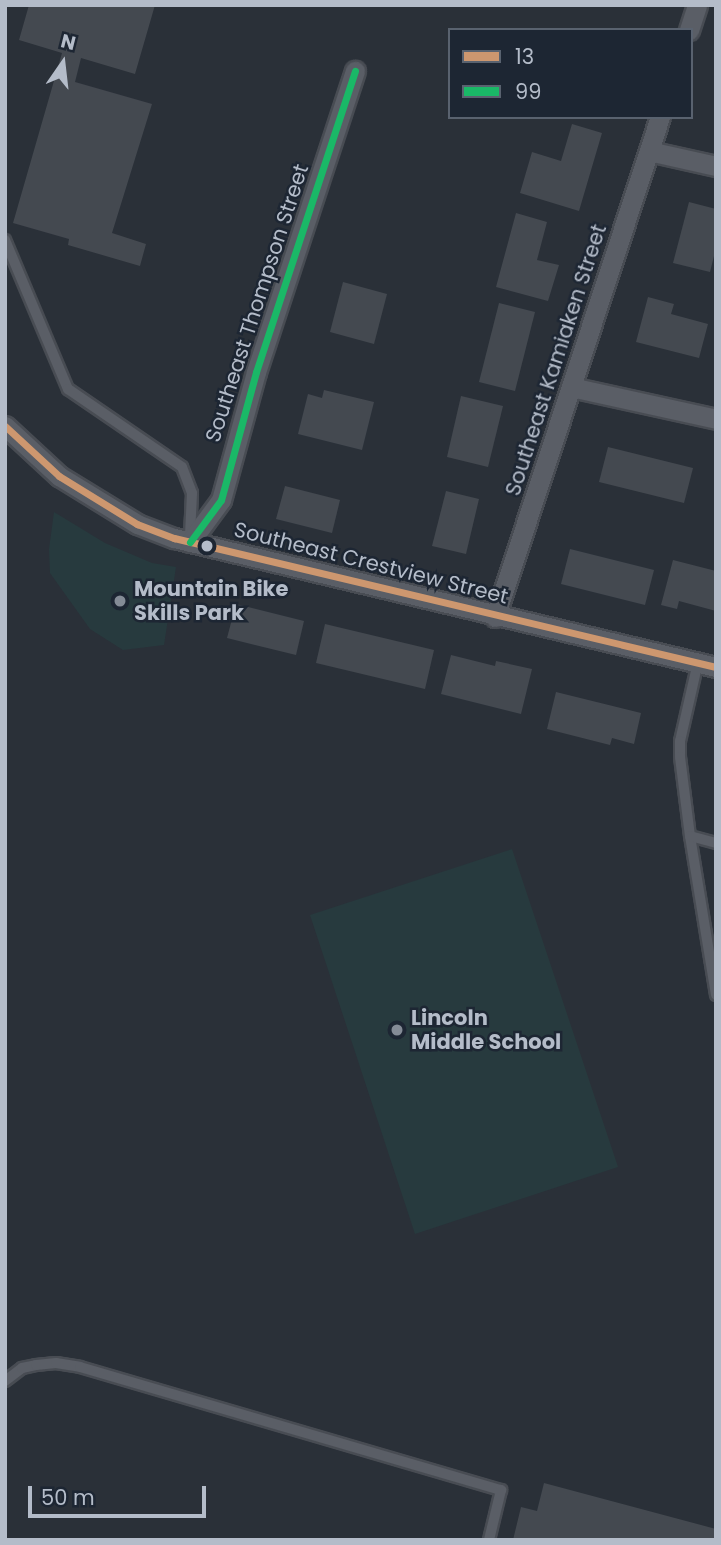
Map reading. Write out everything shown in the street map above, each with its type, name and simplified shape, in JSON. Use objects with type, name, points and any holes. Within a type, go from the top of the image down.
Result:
[{"type":"street","points":[[690,28],[697,5]]},
{"type":"street","name":"Southeast Thompson Street","points":[[190,542],[220,500],[256,372],[355,71]]},
{"type":"street","name":"Southeast Kamiaken Street","points":[[495,617],[659,119]]},
{"type":"street","points":[[649,151],[716,166]]},
{"type":"street","points":[[571,387],[716,419]]},
{"type":"street","name":"Southeast Crestview Street","points":[[5,426],[59,476],[137,524],[190,542],[495,617],[707,665]]},
{"type":"lane","points":[[5,240],[68,389],[182,467],[192,493],[190,542]]},
{"type":"lane","points":[[707,665],[680,741],[690,836],[716,995]]},
{"type":"lane","points":[[690,836],[716,843]]},
{"type":"lane","points":[[5,1381],[22,1368],[36,1365],[56,1363],[80,1367],[501,1490],[489,1540]]},
{"type":"green space","name":"Mountain Bike Skills Park","points":[[54,512],[105,543],[152,563],[176,567],[164,645],[123,650],[90,629],[50,573],[49,549]]},
{"type":"green space","points":[[512,849],[618,1167],[415,1234],[310,915]]},
{"type":"building","points":[[29,5],[155,5],[135,74],[81,58],[75,82],[152,104],[112,233],[146,244],[140,266],[68,245],[69,239],[13,223],[62,53],[19,40]]},
{"type":"building","points":[[572,124],[602,133],[579,211],[520,193],[532,152],[561,161]]},
{"type":"building","points":[[689,202],[716,209],[716,248],[710,272],[673,263]]},
{"type":"building","points":[[516,213],[547,222],[537,260],[559,265],[548,301],[496,287]]},
{"type":"building","points":[[343,282],[387,294],[374,344],[330,332]]},
{"type":"building","points":[[648,297],[674,304],[671,314],[708,324],[699,358],[636,342]]},
{"type":"building","points":[[499,303],[535,312],[515,391],[479,382]]},
{"type":"building","points":[[324,390],[374,402],[362,450],[298,434],[308,394],[322,398]]},
{"type":"building","points":[[461,396],[503,406],[488,467],[447,457]]},
{"type":"building","points":[[608,447],[693,468],[684,503],[599,482]]},
{"type":"building","points":[[285,486],[340,500],[332,533],[276,519]]},
{"type":"building","points":[[446,491],[479,499],[466,554],[432,546]]},
{"type":"building","points":[[570,549],[654,570],[645,605],[561,584]]},
{"type":"building","points":[[673,560],[716,571],[716,611],[679,601],[677,609],[661,605]]},
{"type":"building","points":[[236,604],[304,621],[296,655],[227,638]]},
{"type":"building","points":[[325,624],[434,650],[425,689],[316,663]]},
{"type":"building","points":[[451,655],[495,666],[496,661],[532,669],[521,714],[441,694]]},
{"type":"building","points":[[556,692],[641,713],[634,744],[612,738],[610,745],[547,729]]},
{"type":"building","points":[[544,1483],[716,1529],[716,1540],[513,1540],[521,1507],[537,1511]]},
{"type":"transit line","name":"99","points":[[190,542],[221,500],[256,372],[355,71]]},
{"type":"transit line","name":"13","points":[[5,426],[59,476],[137,524],[174,538],[716,667]]},
{"type":"place","name":"Mountain Bike Skills Park","points":[[120,601]]},
{"type":"place","name":"Lincoln Middle School","points":[[397,1030]]}]
